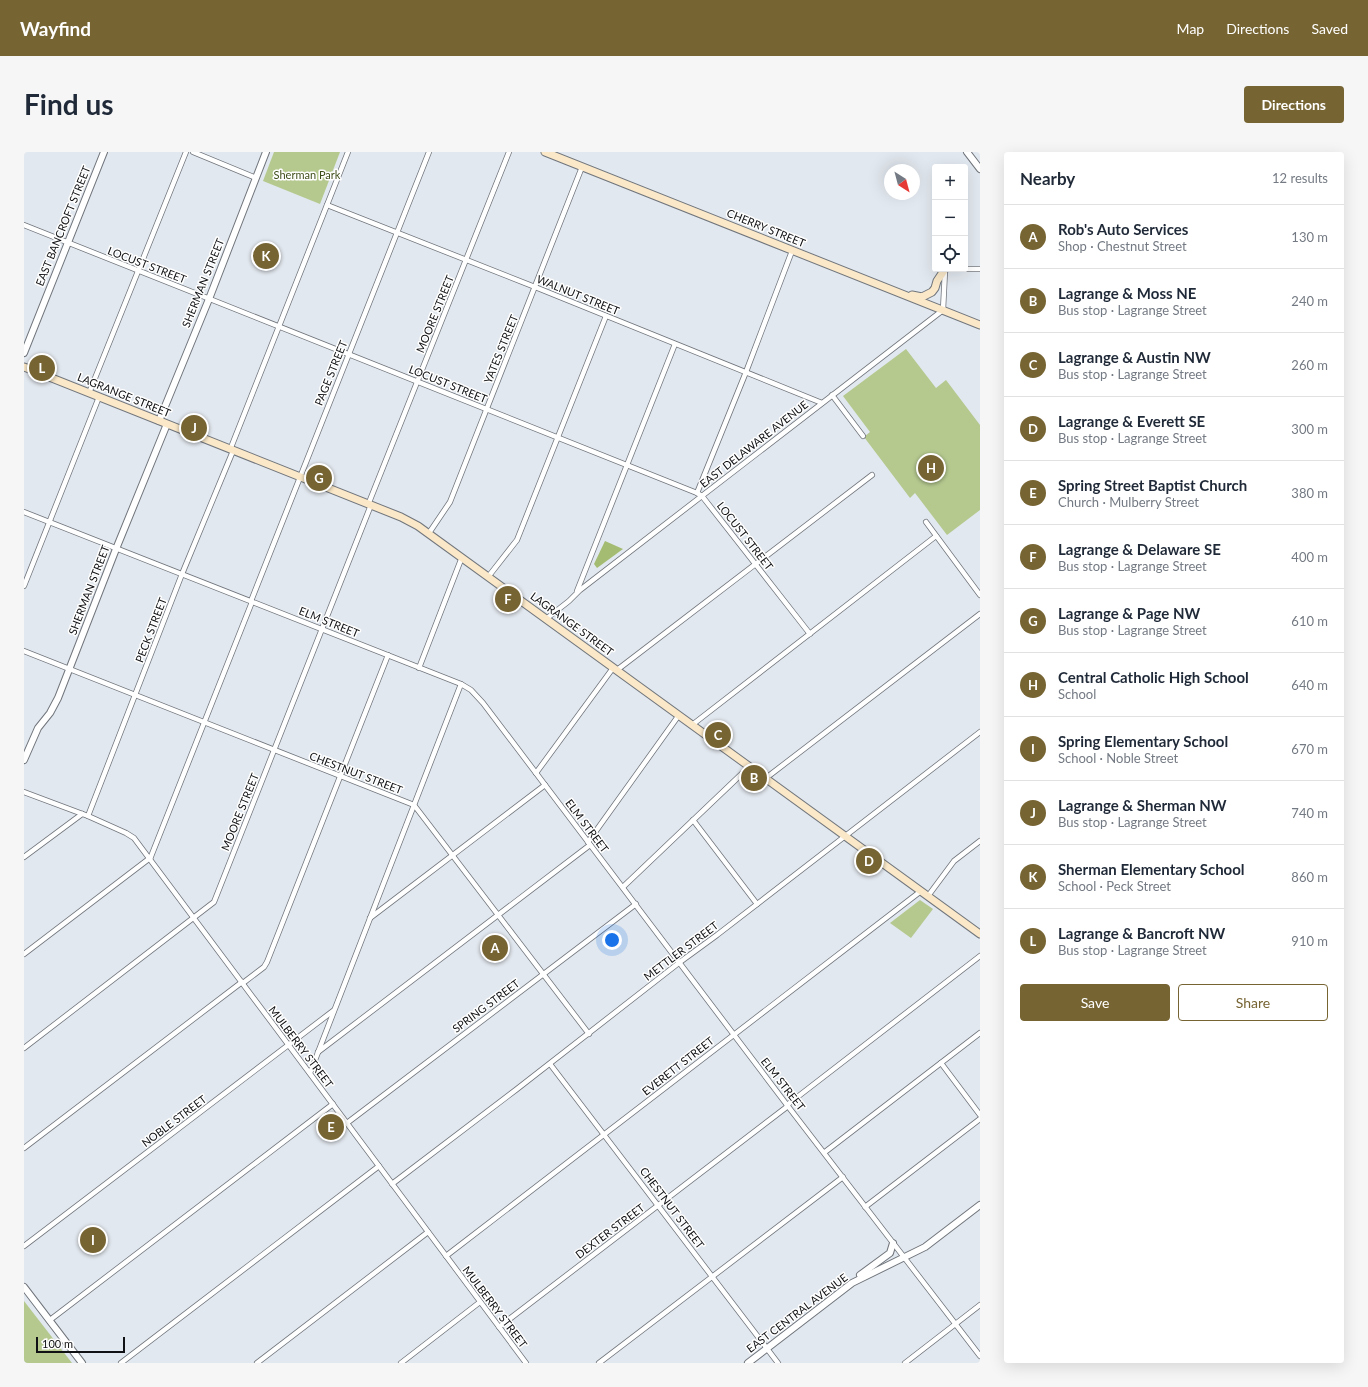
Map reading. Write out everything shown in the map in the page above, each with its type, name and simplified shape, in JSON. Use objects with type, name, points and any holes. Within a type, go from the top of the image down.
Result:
[{"type":"main road","name":"CHERRY STREET","points":[[545,152],[980,325]]},
{"type":"main road","points":[[897,292],[922,297],[927,295],[936,288],[937,281],[943,272]]},
{"type":"main road","name":"LAGRANGE STREET","points":[[24,367],[407,520],[462,557],[980,934]]},
{"type":"street","name":"EAST BANCROFT STREET","points":[[24,353],[104,152]]},
{"type":"street","points":[[89,393],[186,152]]},
{"type":"street","points":[[193,152],[256,178]]},
{"type":"street","name":"SHERMAN STREET","points":[[159,421],[209,299],[266,152]]},
{"type":"street","name":"PECK STREET","points":[[88,816],[348,152]]},
{"type":"street","name":"PAGE STREET","points":[[150,859],[252,602],[299,477],[429,152]]},
{"type":"street","name":"MOORE STREET","points":[[24,1048],[214,902],[509,152]]},
{"type":"street","points":[[967,152],[980,169]]},
{"type":"street","name":"YATES STREET","points":[[429,534],[450,502],[582,167]]},
{"type":"street","name":"WALNUT STREET","points":[[327,206],[535,287],[822,403]]},
{"type":"street","name":"LOCUST STREET","points":[[24,225],[700,494],[810,634]]},
{"type":"street","points":[[700,494],[792,251]]},
{"type":"street","points":[[968,269],[980,269]]},
{"type":"street","points":[[942,310],[945,272]]},
{"type":"street","name":"EAST DELAWARE AVENUE","points":[[546,619],[700,494],[822,403],[942,310]]},
{"type":"street","points":[[488,577],[517,540],[606,316]]},
{"type":"street","points":[[577,593],[675,344]]},
{"type":"street","points":[[832,395],[863,436]]},
{"type":"street","points":[[24,586],[99,397]]},
{"type":"street","name":"SHERMAN STREET","points":[[24,760],[38,728],[50,713],[58,698],[167,424]]},
{"type":"street","points":[[536,773],[615,669],[872,475]]},
{"type":"street","name":"ELM STREET","points":[[24,512],[461,684],[470,690],[483,703],[825,1152],[865,1207],[980,1356]]},
{"type":"street","points":[[926,522],[980,595]]},
{"type":"street","points":[[692,725],[936,536]]},
{"type":"street","points":[[419,668],[462,557]]},
{"type":"street","points":[[766,778],[980,614]]},
{"type":"street","name":"CHESTNUT STREET","points":[[24,651],[414,805],[589,1034]]},
{"type":"street","points":[[24,1148],[264,967],[341,777],[388,655]]},
{"type":"street","points":[[310,1073],[461,684]]},
{"type":"street","points":[[317,1052],[498,915],[589,843],[679,715]]},
{"type":"street","name":"METTLER STREET","points":[[392,1184],[980,732]]},
{"type":"street","points":[[623,888],[750,766]]},
{"type":"street","points":[[369,918],[545,785]]},
{"type":"street","name":"MULBERRY STREET","points":[[24,792],[88,816],[134,838],[526,1363]]},
{"type":"street","points":[[24,858],[82,814]]},
{"type":"street","points":[[693,820],[757,904]]},
{"type":"street","points":[[928,896],[954,861],[980,840]]},
{"type":"street","points":[[24,954],[150,859]]},
{"type":"street","name":"EVERETT STREET","points":[[446,1256],[921,891]]},
{"type":"street","name":"SPRING STREET","points":[[347,1123],[636,904]]},
{"type":"street","name":"DEXTER STREET","points":[[499,1327],[980,956]]},
{"type":"street","name":"NOBLE STREET","points":[[24,1246],[334,1010]]},
{"type":"street","points":[[825,1152],[980,1033]]},
{"type":"street","points":[[941,1063],[980,1115]]},
{"type":"street","name":"CHESTNUT STREET","points":[[550,1064],[778,1363]]},
{"type":"street","points":[[50,1320],[333,1104]]},
{"type":"street","points":[[865,1207],[980,1119]]},
{"type":"street","points":[[121,1363],[379,1166]]},
{"type":"street","points":[[599,1363],[843,1177]]},
{"type":"street","name":"EAST CENTRAL AVENUE","points":[[748,1363],[852,1283],[930,1244],[980,1205]]},
{"type":"street","points":[[257,1363],[428,1232]]},
{"type":"street","points":[[852,1283],[860,1275],[890,1253],[893,1242]]},
{"type":"street","points":[[24,1287],[82,1363]]},
{"type":"street","points":[[401,1363],[480,1302]]},
{"type":"street","points":[[905,1363],[980,1305]]},
{"type":"green space","name":"Sherman Park","points":[[274,152],[340,152],[320,204],[263,181]]},
{"type":"green space","points":[[906,349],[936,388],[946,380],[980,425],[980,510],[947,535],[915,493],[910,498],[864,437],[870,432],[843,396]]},
{"type":"green space","points":[[605,541],[623,549],[597,568],[594,564]]},
{"type":"green space","points":[[920,900],[933,909],[911,938],[890,923]]},
{"type":"green space","points":[[24,1301],[72,1363],[24,1363]]},
{"type":"place","name":"Sherman Elementary School","points":[[266,256]]},
{"type":"place","name":"Lagrange & Bancroft NW","points":[[42,368]]},
{"type":"place","name":"Lagrange & Sherman NW","points":[[194,428]]},
{"type":"place","name":"Central Catholic High School","points":[[931,468]]},
{"type":"place","name":"Lagrange & Page NW","points":[[319,478]]},
{"type":"place","name":"Lagrange & Delaware SE","points":[[508,599]]},
{"type":"place","name":"Lagrange & Austin NW","points":[[718,735]]},
{"type":"place","name":"Lagrange & Moss NE","points":[[754,778]]},
{"type":"place","name":"Lagrange & Everett SE","points":[[869,861]]},
{"type":"place","name":"Rob's Auto Services","points":[[495,948]]},
{"type":"place","name":"Spring Street Baptist Church","points":[[331,1127]]},
{"type":"place","name":"Spring Elementary School","points":[[93,1240]]}]
